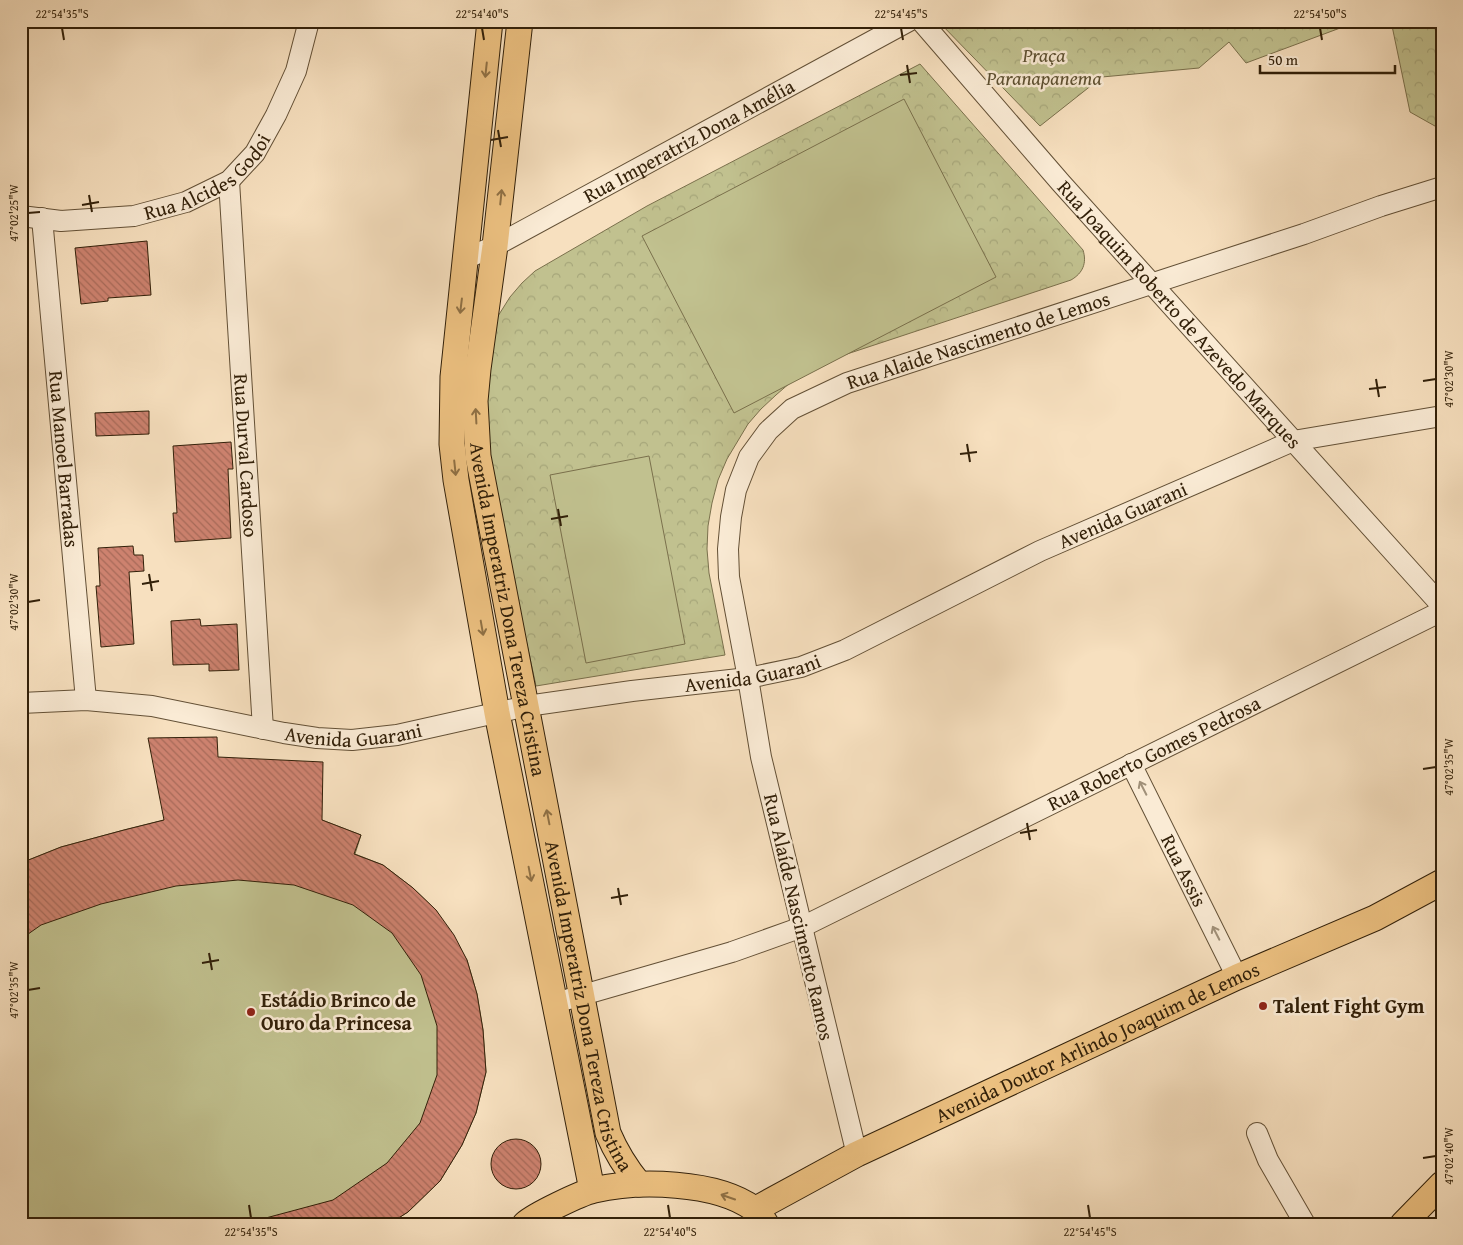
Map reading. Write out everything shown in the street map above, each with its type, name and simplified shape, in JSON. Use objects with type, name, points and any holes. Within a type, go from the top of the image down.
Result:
[{"type":"main road","name":"Avenida Imperatriz Dona Tereza Cristina","points":[[490,21],[467,258],[453,376],[452,444],[456,480],[497,712],[592,1190]]},
{"type":"main road","name":"Avenida Imperatriz Dona Tereza Cristina","points":[[520,21],[495,246],[478,369],[475,401],[478,456],[608,1133],[624,1164],[639,1184]]},
{"type":"main road","name":"Avenida Doutor Arlindo Joaquim de Lemos","points":[[761,1217],[856,1155],[1237,977],[1375,918],[1442,882]]},
{"type":"main road","points":[[525,1224],[559,1205],[592,1190],[639,1184],[690,1186],[730,1197],[761,1217]]},
{"type":"main road","points":[[1403,1224],[1442,1184]]},
{"type":"street","name":"Rua Alcides Godoi","points":[[21,216],[61,220],[134,216],[186,202],[229,181],[255,153],[276,115],[296,71],[309,21]]},
{"type":"street","name":"Rua Imperatriz Dona Amélia","points":[[467,258],[495,246],[909,21]]},
{"type":"street","name":"Rua Joaquim Roberto de Azevedo Marques","points":[[921,21],[1061,183],[1442,606]]},
{"type":"street","name":"Rua Durval Cardoso","points":[[229,181],[263,729]]},
{"type":"street","name":"Rua Alaide Nascimento de Lemos","points":[[748,678],[729,577],[730,533],[736,490],[749,457],[768,431],[792,409],[847,383],[1442,187]]},
{"type":"street","name":"Rua Manoel Barradas","points":[[42,218],[86,700]]},
{"type":"street","name":"Avenida Guarani","points":[[21,703],[86,700],[152,706],[263,729],[317,738],[352,740],[397,734],[527,706],[748,678],[801,667],[845,650],[1040,551],[1293,441],[1442,416]]},
{"type":"street","name":"Rua Roberto Gomes Pedrosa","points":[[555,1003],[732,952],[802,927],[1442,611]]},
{"type":"street","name":"Rua Alaíde Nascimento Ramos","points":[[748,678],[761,757],[856,1155]]},
{"type":"street","name":"Rua Assis","points":[[1131,764],[1237,977]]},
{"type":"street","points":[[1257,1133],[1268,1160],[1306,1224]]},
{"type":"green space","name":"Praça Paranapanema","points":[[938,21],[1359,21],[1246,63],[1229,42],[1199,68],[1102,77],[1040,126]]},
{"type":"green space","points":[[1391,21],[1442,21],[1442,130],[1410,112]]},
{"type":"green space","points":[[920,64],[1083,250],[1084,263],[1081,271],[1071,280],[844,355],[791,382],[761,409],[748,424],[727,459],[718,480],[708,526],[709,573],[725,655],[536,686],[492,482],[486,408],[493,324],[510,297],[535,271],[647,206]]},
{"type":"green space","points":[[904,99],[996,277],[734,413],[642,236]]},
{"type":"green space","points":[[649,456],[685,644],[586,663],[550,475]]},
{"type":"green space","name":"Estádio Brinco de Ouro da Princesa","points":[[164,820],[322,820],[361,835],[355,854],[383,865],[413,888],[436,910],[467,960],[477,994],[483,1030],[486,1072],[476,1113],[462,1145],[440,1181],[408,1212],[389,1224],[21,1224],[21,863],[61,847]]},
{"type":"building","points":[[147,241],[151,295],[108,298],[108,301],[81,304],[75,248]]},
{"type":"building","points":[[149,411],[149,434],[96,436],[95,413]]},
{"type":"building","points":[[231,442],[233,469],[228,469],[231,538],[175,542],[173,513],[177,513],[173,446]]},
{"type":"building","points":[[133,546],[134,555],[143,555],[144,571],[129,572],[134,644],[101,647],[96,586],[100,586],[98,548]]},
{"type":"building","points":[[200,619],[201,626],[237,624],[239,670],[209,671],[209,664],[173,665],[171,621]]},
{"type":"building","points":[[217,737],[218,757],[323,762],[322,820],[361,835],[354,854],[383,865],[413,888],[436,910],[454,935],[467,960],[477,994],[483,1030],[486,1072],[476,1113],[462,1145],[440,1181],[408,1212],[389,1224],[262,1224],[262,1219],[333,1200],[387,1163],[420,1123],[437,1075],[437,1026],[421,975],[392,933],[353,905],[294,885],[238,880],[176,886],[101,904],[41,925],[21,939],[21,863],[61,847],[164,820],[148,738]]},
{"type":"building","points":[[511,1139],[521,1139],[534,1146],[541,1159],[541,1169],[534,1182],[521,1189],[511,1189],[502,1185],[495,1178],[491,1169],[491,1159],[495,1150],[502,1143]]},
{"type":"place","name":"Talent Fight Gym","points":[[1263,1006]]},
{"type":"place","name":"Estádio Brinco de Ouro da Princesa","points":[[251,1012]]}]
